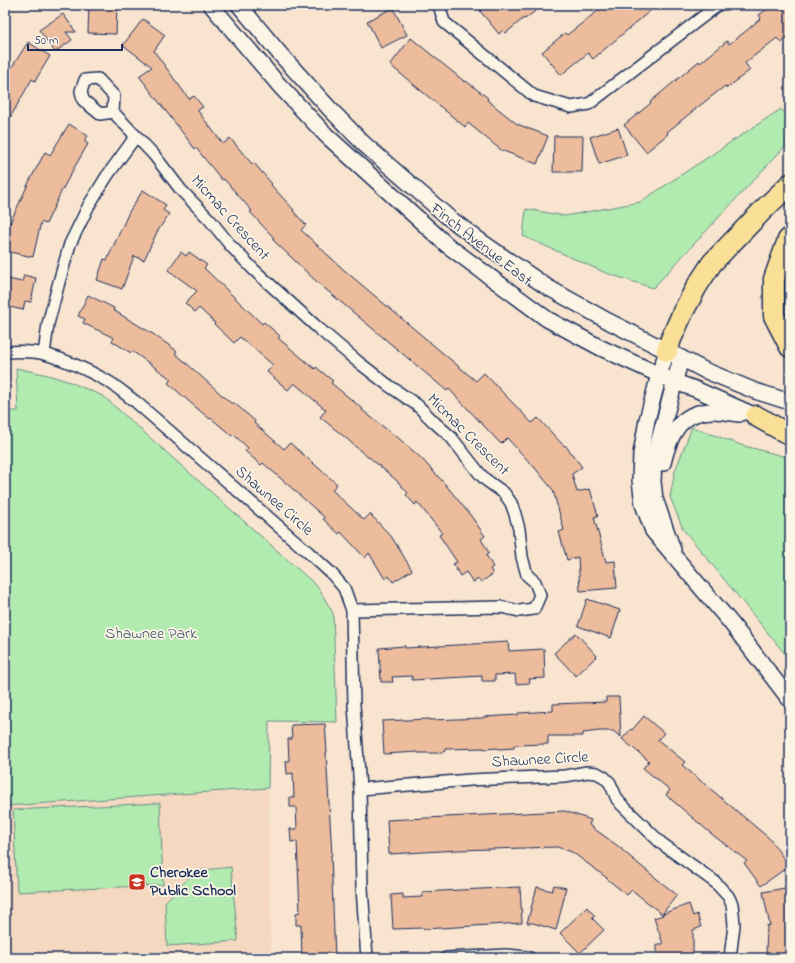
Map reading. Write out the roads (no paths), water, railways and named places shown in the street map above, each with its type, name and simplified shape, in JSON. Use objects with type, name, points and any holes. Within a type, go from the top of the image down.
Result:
[{"type":"highway","points":[[674,354],[671,339],[683,312],[712,262],[790,184]]},
{"type":"highway","points":[[790,238],[774,280],[774,316],[790,347]]},
{"type":"highway","points":[[756,416],[790,435]]},
{"type":"main road","name":"Finch Avenue East","points":[[212,5],[278,85],[326,135],[448,245],[547,319],[601,348],[675,382],[695,389],[756,416],[790,426]]},
{"type":"main road","name":"Finch Avenue East","points":[[239,5],[280,54],[364,144],[448,217],[483,243],[546,287],[608,321],[704,370],[755,391],[790,402]]},
{"type":"main road","points":[[674,354],[659,374],[646,426],[641,454],[640,480],[643,504],[653,531],[731,623],[790,700]]},
{"type":"main road","points":[[674,354],[675,382],[654,459],[653,482],[655,499],[675,557]]},
{"type":"main road","points":[[667,532],[661,481],[663,462],[669,440],[675,430],[683,421],[695,414],[714,411],[756,416]]},
{"type":"street","points":[[439,5],[444,22],[534,96],[570,107],[589,104],[718,5]]},
{"type":"street","name":"Micmac Crescent","points":[[114,112],[154,155],[181,190],[210,220],[230,245],[254,270],[312,323],[388,385],[417,405],[451,437],[480,474],[504,493],[510,503],[519,529],[522,557],[527,575],[535,582],[540,595],[534,609],[519,611],[501,607],[352,610]]},
{"type":"street","points":[[44,354],[48,324],[70,244],[89,204],[136,136]]},
{"type":"street","name":"Shawnee Circle","points":[[5,352],[44,354],[77,366],[110,383],[136,402],[331,573],[344,588],[352,610],[354,705],[360,789],[362,888],[367,958]]},
{"type":"street","name":"Shawnee Circle","points":[[360,789],[470,780],[565,776],[587,772],[597,773],[610,783],[617,799],[661,843],[715,882],[728,896],[733,913],[734,925],[730,958]]},
{"type":"street","points":[[446,958],[507,955],[530,958]]},
{"type":"place","name":"Cherokee Public School","points":[[137,882]]},
{"type":"park label","name":"Shawnee Park","points":[[151,634]]}]
